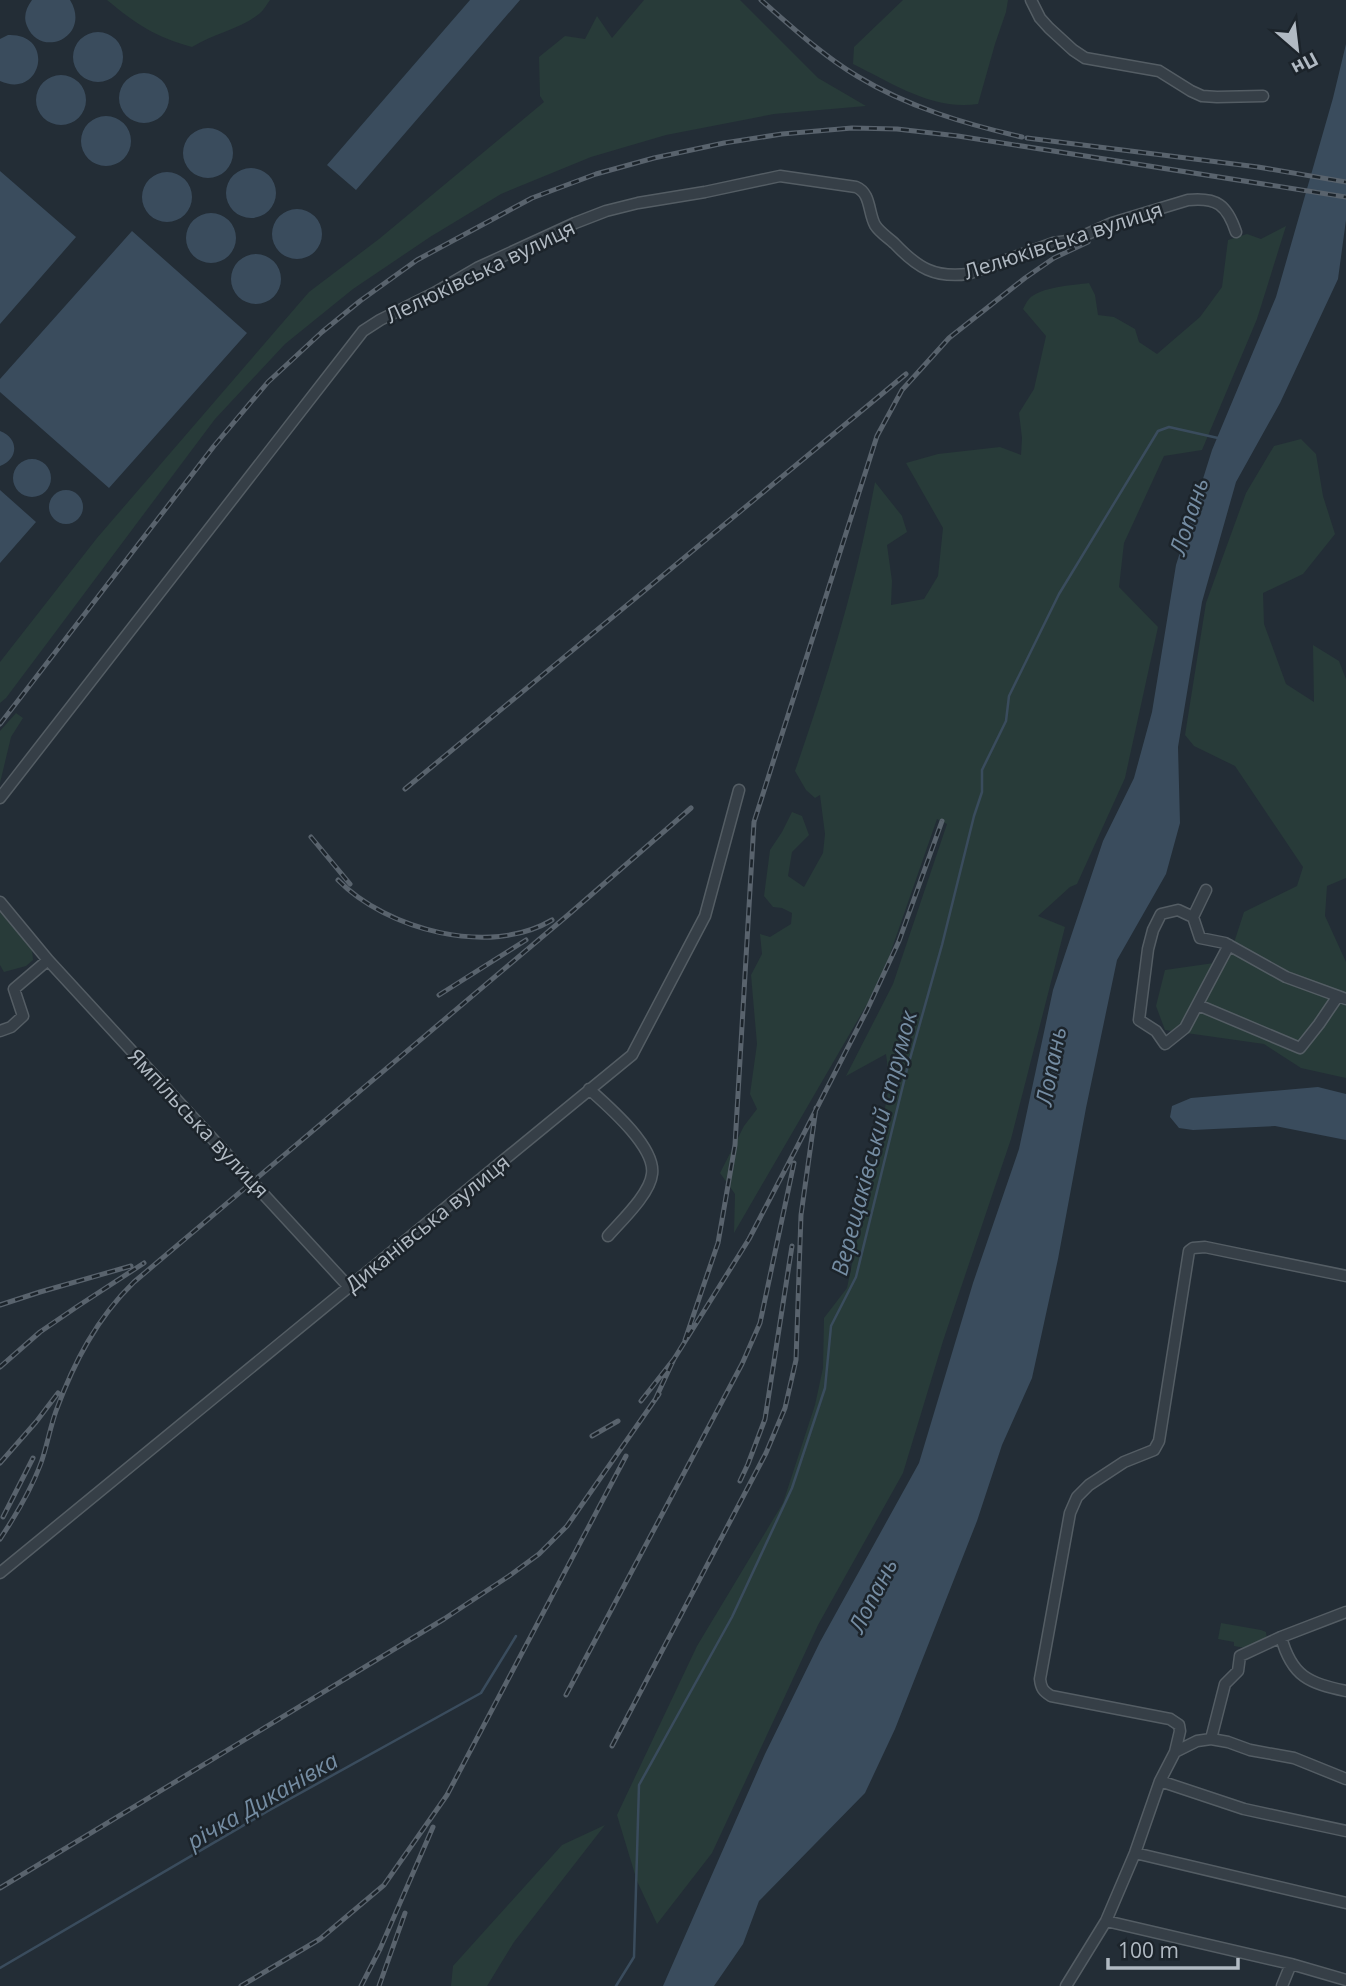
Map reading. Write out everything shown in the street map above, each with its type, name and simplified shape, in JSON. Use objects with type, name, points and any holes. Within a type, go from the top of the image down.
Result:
[{"type":"street","points":[[1031,0],[1040,18],[1049,28],[1085,58],[1159,71],[1202,96],[1263,96]]},
{"type":"street","name":"Лелюківська вулиця","points":[[0,798],[363,331],[477,268],[575,222],[638,203],[792,176],[862,190],[875,226],[910,260],[942,275],[968,274],[1053,243],[1073,240],[1112,223],[1188,200],[1209,200],[1220,205],[1229,211],[1236,232]]},
{"type":"street","name":"Диканівська вулиця","points":[[0,1573],[632,1055],[705,916],[739,790]]},
{"type":"street","points":[[1199,1005],[1300,1048],[1342,997],[1286,977],[1230,945],[1200,938],[1194,916],[1206,890]]},
{"type":"street","name":"Ямпільська вулиця","points":[[0,902],[48,960],[349,1287]]},
{"type":"street","points":[[1194,916],[1178,910],[1161,914],[1148,949],[1139,1020],[1156,1031],[1165,1044],[1185,1028],[1230,945]]},
{"type":"street","points":[[0,1031],[11,1027],[23,1016],[14,989],[48,960]]},
{"type":"street","points":[[589,1089],[616,1113],[641,1144],[651,1160],[653,1175],[646,1190],[608,1236]]},
{"type":"street","points":[[1071,1985],[1106,1921],[1135,1853],[1160,1781],[1175,1752],[1180,1731],[1178,1724],[1170,1719],[1051,1696],[1041,1687],[1040,1679],[1070,1513],[1077,1497],[1089,1485],[1124,1462],[1154,1450],[1159,1441],[1189,1251],[1205,1247],[1346,1276]]},
{"type":"street","points":[[1211,1739],[1225,1684],[1238,1671],[1240,1656],[1346,1612]]},
{"type":"street","points":[[1281,1637],[1285,1652],[1299,1673],[1318,1685],[1346,1691]]},
{"type":"street","points":[[1175,1752],[1197,1741],[1211,1739],[1294,1758],[1346,1779]]},
{"type":"street","points":[[1160,1781],[1244,1809],[1346,1830]]},
{"type":"street","points":[[1135,1853],[1346,1903]]},
{"type":"street","points":[[1106,1921],[1291,1964],[1346,1980]]},
{"type":"street","points":[[1282,1986],[1291,1964]]},
{"type":"green space","points":[[107,0],[270,0],[252,19],[192,47],[146,29]]},
{"type":"green space","points":[[644,0],[740,0],[818,78],[866,106],[774,114],[666,135],[591,157],[501,194],[430,237],[353,289],[285,344],[215,419],[0,703],[0,662],[97,538],[309,292],[379,239],[544,102],[540,96],[539,57],[565,36],[585,39],[597,16],[612,38]]},
{"type":"green space","points":[[903,0],[1008,0],[978,104],[945,103],[913,94],[853,64],[854,47]]},
{"type":"green space","points":[[1286,226],[1257,319],[1202,450],[1164,456],[1124,543],[1119,587],[1158,627],[1125,778],[1077,884],[1070,887],[1038,916],[1065,927],[1011,1139],[943,1341],[903,1473],[818,1625],[712,1853],[657,1924],[637,1881],[617,1815],[697,1646],[783,1503],[815,1405],[823,1368],[824,1318],[847,1288],[890,1084],[886,1054],[846,1076],[893,984],[947,824],[937,819],[881,980],[734,1233],[735,1194],[720,1173],[744,1126],[757,1109],[750,1094],[757,1044],[751,975],[762,954],[760,934],[770,937],[791,924],[792,913],[773,907],[764,896],[770,850],[792,812],[802,816],[809,835],[792,852],[788,876],[804,887],[823,853],[825,834],[820,795],[815,798],[806,790],[795,771],[841,628],[860,556],[875,482],[902,516],[907,532],[887,545],[892,581],[891,605],[924,599],[938,576],[943,528],[906,463],[938,454],[1000,447],[1021,455],[1019,413],[1034,389],[1046,336],[1023,309],[1029,299],[1049,289],[1089,283],[1095,295],[1098,315],[1114,317],[1135,329],[1139,342],[1157,354],[1200,317],[1222,287],[1228,240],[1247,234],[1261,239]]},
{"type":"green space","points":[[1301,439],[1316,454],[1323,496],[1335,534],[1303,574],[1263,593],[1264,624],[1286,684],[1314,702],[1313,645],[1339,661],[1346,679],[1346,878],[1327,886],[1325,916],[1346,962],[1346,1078],[1301,1068],[1264,1044],[1165,1030],[1156,1006],[1165,970],[1228,961],[1244,912],[1297,886],[1303,867],[1235,766],[1194,746],[1185,735],[1206,603],[1246,493],[1274,446]]},
{"type":"green space","points":[[16,713],[23,718],[11,737],[0,783],[0,731]]},
{"type":"green space","points":[[0,912],[32,949],[33,960],[26,966],[4,972],[0,965]]},
{"type":"green space","points":[[1221,1623],[1261,1630],[1266,1632],[1267,1640],[1257,1645],[1252,1644],[1251,1649],[1234,1646],[1234,1642],[1218,1639]]},
{"type":"green space","points":[[605,1825],[514,1942],[487,1986],[451,1986],[453,1966],[562,1845]]},
{"type":"water","points":[[32,0],[70,0],[75,13],[75,24],[70,33],[53,42],[34,36],[25,19]]},
{"type":"water","points":[[470,0],[520,0],[356,190],[327,165]]},
{"type":"water","points":[[98,32],[116,39],[123,57],[116,75],[98,82],[80,75],[73,57],[80,39]]},
{"type":"water","points":[[8,35],[23,37],[33,44],[38,54],[34,74],[26,82],[14,84],[0,81],[0,39]]},
{"type":"water","name":"Лопань","points":[[1346,44],[1346,220],[1338,279],[1280,403],[1236,482],[1202,602],[1178,747],[1180,823],[1166,874],[1117,960],[1032,1378],[1002,1445],[977,1521],[895,1729],[865,1793],[759,1901],[743,1944],[714,1986],[663,1986],[765,1754],[820,1642],[919,1463],[973,1283],[1019,1149],[1053,990],[1103,841],[1134,778],[1152,712],[1176,565],[1212,450],[1276,297]]},
{"type":"water","points":[[144,73],[162,80],[169,98],[162,116],[144,123],[126,116],[119,98],[126,80]]},
{"type":"water","points":[[61,75],[79,82],[86,100],[79,118],[61,125],[43,118],[36,100],[43,82]]},
{"type":"water","points":[[106,116],[124,123],[131,141],[124,159],[106,166],[88,159],[81,141],[88,123]]},
{"type":"water","points":[[208,128],[226,135],[233,153],[226,171],[208,178],[190,171],[183,153],[190,135]]},
{"type":"water","points":[[251,168],[269,175],[276,193],[269,211],[251,218],[233,211],[226,193],[233,175]]},
{"type":"water","points":[[0,171],[76,237],[0,324]]},
{"type":"water","points":[[167,172],[185,179],[192,197],[185,215],[167,222],[149,215],[142,197],[149,179]]},
{"type":"water","points":[[297,209],[315,216],[322,234],[315,252],[297,259],[279,252],[272,234],[279,216]]},
{"type":"water","points":[[211,213],[229,220],[236,238],[229,256],[211,263],[193,256],[186,238],[193,220]]},
{"type":"water","points":[[132,231],[247,333],[109,488],[0,392],[0,379]]},
{"type":"water","points":[[256,254],[274,261],[281,279],[274,297],[256,304],[238,297],[231,279],[238,261]]},
{"type":"water","points":[[0,431],[11,438],[14,448],[11,459],[0,466]]},
{"type":"water","points":[[32,459],[45,465],[51,478],[45,491],[32,497],[19,491],[13,478],[19,465]]},
{"type":"water","points":[[0,490],[36,522],[0,563]]},
{"type":"water","points":[[66,490],[78,495],[83,507],[78,519],[66,524],[54,519],[49,507],[54,495]]},
{"type":"water","points":[[1318,1087],[1346,1094],[1346,1140],[1275,1126],[1193,1130],[1179,1128],[1170,1117],[1172,1106],[1191,1098]]},
{"type":"waterway","name":"Верещаківський струмок","points":[[616,1986],[634,1957],[639,1785],[732,1617],[792,1488],[825,1388],[831,1326],[856,1277],[906,1073],[982,792],[982,770],[1006,721],[1009,696],[1059,594],[1158,431],[1169,427],[1218,438]]},
{"type":"waterway","name":"річка Диканівка","points":[[0,1968],[268,1811],[481,1693],[516,1636]]},
{"type":"railway","points":[[761,0],[832,59],[876,87],[937,113],[1022,137]]},
{"type":"railway","points":[[0,724],[214,446],[268,382],[322,332],[417,260],[532,198],[596,174],[654,158],[782,134],[852,128],[897,129],[958,136],[1346,197]]},
{"type":"railway","points":[[1027,138],[1258,167],[1346,182]]},
{"type":"railway","points":[[685,1340],[718,1243],[735,1145],[754,822],[877,436],[902,390],[949,338],[1025,278],[1054,258],[1088,242]]},
{"type":"railway","points":[[405,789],[906,374]]},
{"type":"railway","points":[[0,1539],[37,1473],[56,1411],[79,1358],[109,1310],[134,1282],[691,808]]},
{"type":"railway","points":[[641,1401],[674,1359],[749,1239],[798,1145],[899,941],[942,821]]},
{"type":"railway","points":[[311,837],[350,884]]},
{"type":"railway","points":[[338,880],[383,913],[440,933],[470,937],[499,936],[527,931],[552,920]]},
{"type":"railway","points":[[439,995],[526,940]]},
{"type":"railway","points":[[612,1746],[766,1453],[785,1408],[796,1360],[801,1215],[816,1108]]},
{"type":"railway","points":[[566,1695],[742,1364],[760,1323],[794,1163]]},
{"type":"railway","points":[[740,1481],[765,1419],[792,1246]]},
{"type":"railway","points":[[0,1367],[40,1332],[144,1263]]},
{"type":"railway","points":[[0,1305],[131,1266]]},
{"type":"railway","points":[[655,1400],[674,1359]]},
{"type":"railway","points":[[0,1463],[58,1393]]},
{"type":"railway","points":[[0,1888],[444,1619],[539,1554],[567,1526],[659,1394]]},
{"type":"railway","points":[[592,1436],[618,1421]]},
{"type":"railway","points":[[241,1986],[320,1939],[384,1885],[447,1795],[626,1456]]},
{"type":"railway","points":[[3,1517],[33,1458]]},
{"type":"railway","points":[[361,1986],[433,1827]]},
{"type":"railway","points":[[379,1986],[405,1913]]}]
